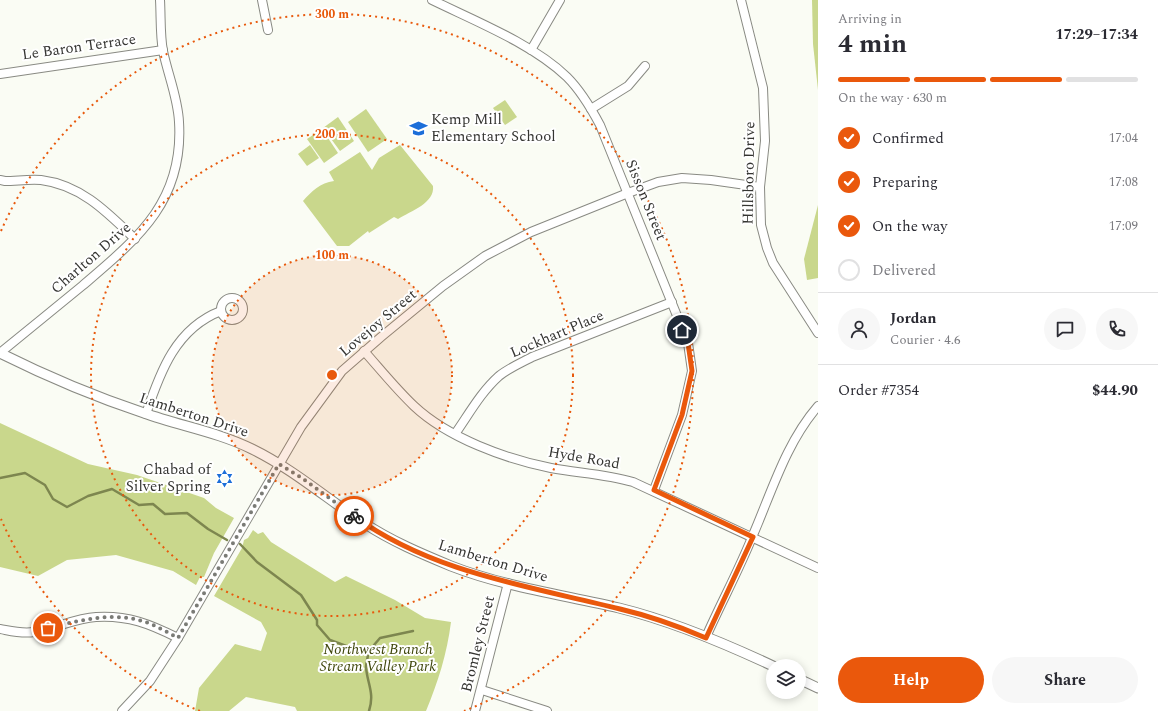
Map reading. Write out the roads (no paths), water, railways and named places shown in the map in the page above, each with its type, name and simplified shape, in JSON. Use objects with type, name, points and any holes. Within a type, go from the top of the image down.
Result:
[{"type":"street","name":"Charlton Drive","points":[[0,353],[120,254],[144,231],[160,207],[170,185],[178,158],[179,122],[163,50],[160,0]]},
{"type":"street","points":[[262,0],[268,30]]},
{"type":"street","points":[[532,50],[560,0]]},
{"type":"street","name":"Hillsboro Drive","points":[[741,0],[763,88],[765,141],[760,187],[761,225],[767,248],[773,263],[818,333]]},
{"type":"street","name":"Sisson Street","points":[[436,1],[532,50],[566,77],[581,94],[600,125],[688,343],[692,371],[682,415],[654,490]]},
{"type":"street","name":"Le Baron Terrace","points":[[0,74],[163,50]]},
{"type":"street","points":[[591,109],[628,86],[645,66]]},
{"type":"street","name":"Lovejoy Street","points":[[122,711],[150,681],[178,638],[301,427],[328,389],[342,371],[364,351],[443,286],[485,256],[531,232],[658,182],[682,178],[711,180],[760,187]]},
{"type":"street","points":[[0,180],[4,182],[40,180],[73,188],[98,204],[136,238]]},
{"type":"street","name":"Lockhart Place","points":[[455,434],[484,391],[500,376],[512,368],[532,358],[672,302]]},
{"type":"street","points":[[146,414],[157,379],[172,350],[198,324],[209,316],[221,312]]},
{"type":"street","name":"Hyde Road","points":[[364,351],[414,406],[438,424],[455,434],[490,450],[524,462],[552,468],[615,477],[654,490],[818,568]]},
{"type":"street","name":"Lamberton Drive","points":[[0,353],[67,386],[146,414],[230,439],[279,464],[302,478],[364,523],[399,543],[453,567],[508,583],[621,609],[674,625],[766,663]]},
{"type":"street","points":[[706,638],[753,537],[792,444],[805,421],[818,406]]},
{"type":"street","name":"Bromley Street","points":[[475,711],[482,690],[508,583]]},
{"type":"street","points":[[0,629],[14,632],[33,632],[95,617],[123,617],[150,624],[178,638]]},
{"type":"street","points":[[806,682],[818,688]]},
{"type":"street","points":[[482,690],[547,711]]},
{"type":"waterway","points":[[0,478],[25,473],[45,485],[53,499],[67,507],[88,496],[112,489],[139,505],[153,504],[165,514],[187,513],[208,529],[227,540]]},
{"type":"waterway","points":[[240,544],[257,562],[301,595],[317,620],[317,625],[330,640],[368,654],[366,667],[371,699],[369,711]]},
{"type":"waterway","points":[[368,654],[378,651],[374,645],[380,638],[413,631]]},
{"type":"place","name":"Kemp Mill Elementary School","points":[[418,128]]},
{"type":"place","name":"Chabad of Silver Spring","points":[[224,478]]},
{"type":"park label","name":"Northwest Branch Stream Valley Park","points":[[378,658]]}]
